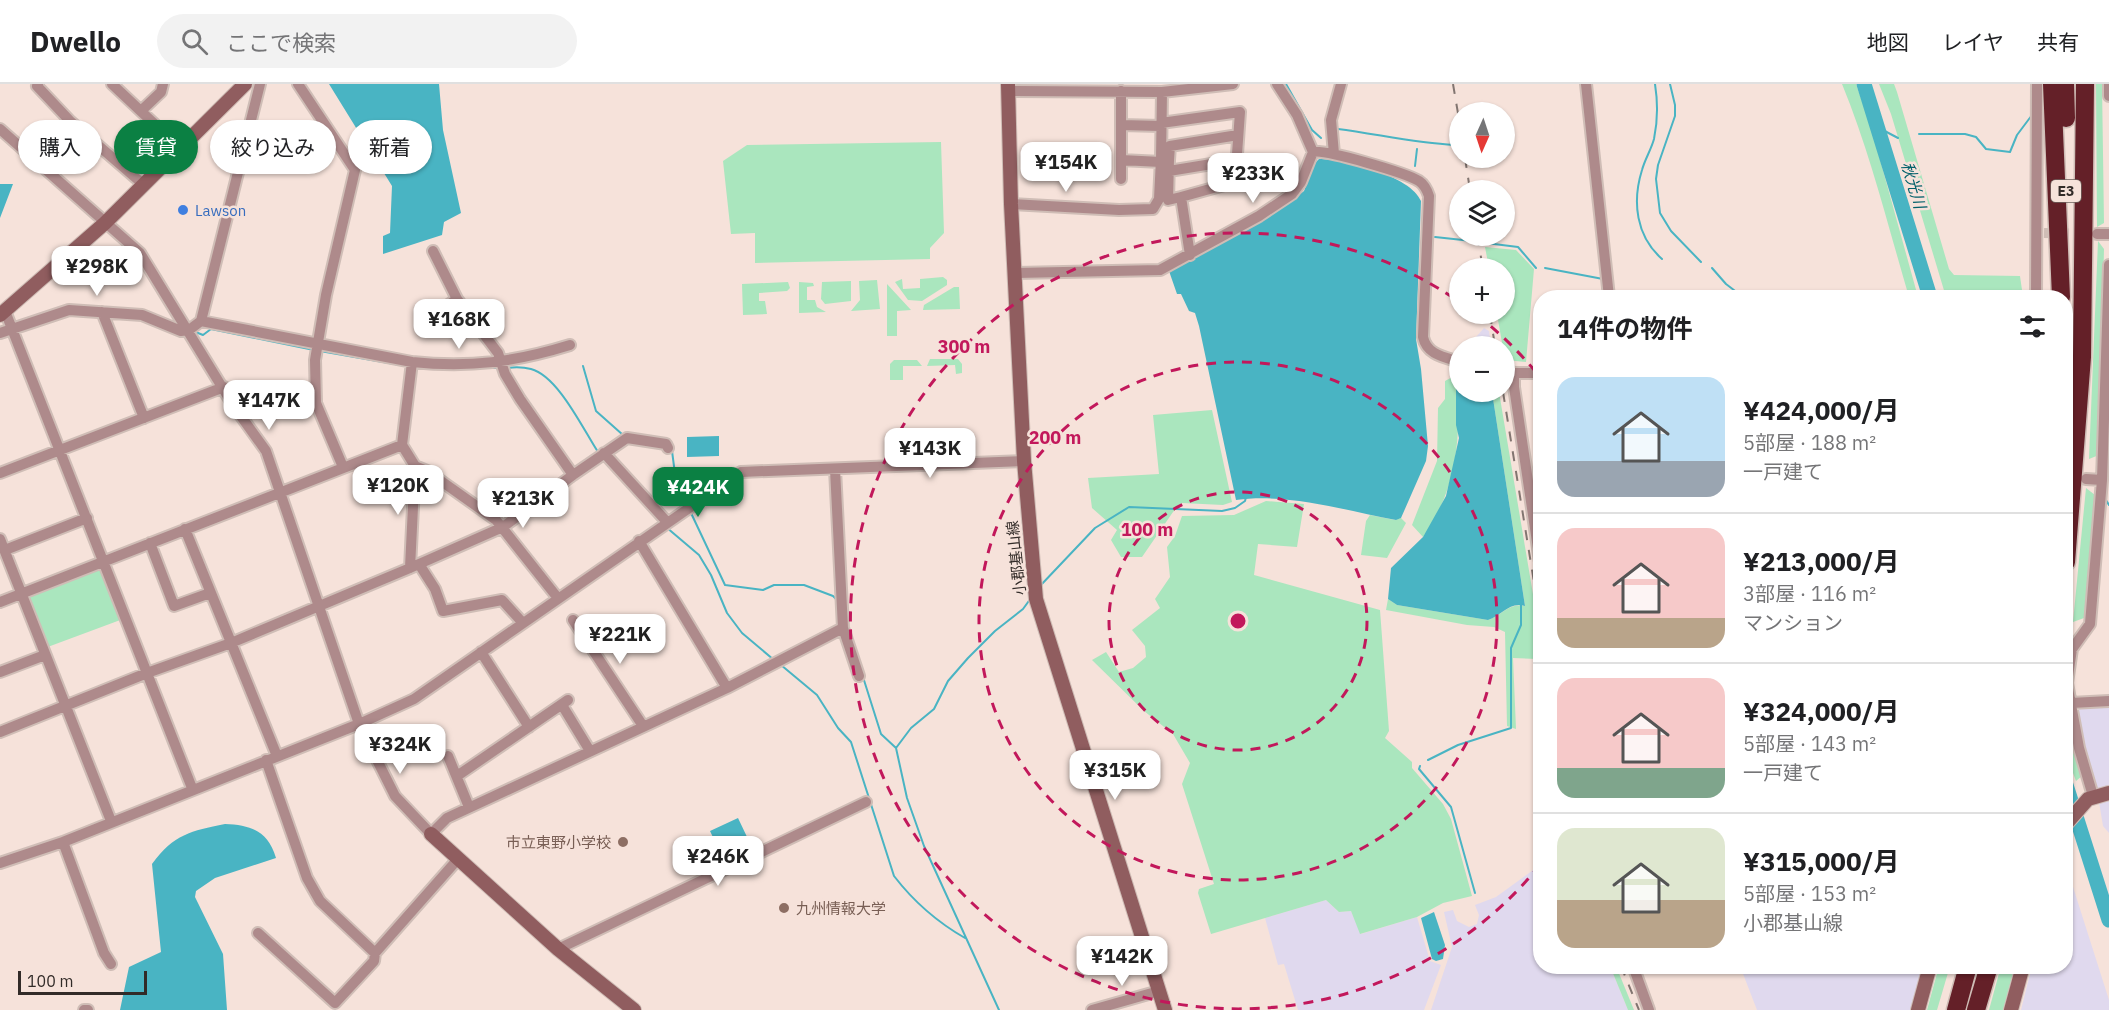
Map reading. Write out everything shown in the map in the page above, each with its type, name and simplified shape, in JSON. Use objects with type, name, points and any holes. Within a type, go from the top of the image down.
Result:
[{"type":"highway","points":[[2052,84],[2062,290]]},
{"type":"highway","name":"E3","points":[[2062,290],[2066,207],[2065,84]]},
{"type":"highway","name":"E3","points":[[2073,472],[2082,357],[2085,84]]},
{"type":"highway","points":[[1956,1010],[1966,974]]},
{"type":"highway","points":[[1976,1010],[1987,974]]},
{"type":"main road","points":[[198,132],[245,84]]},
{"type":"main road","name":"小郡基山線","points":[[1008,88],[1011,204],[1024,461],[1035,592],[1165,1010]]},
{"type":"main road","points":[[2,313],[105,223],[156,174]]},
{"type":"main road","points":[[2073,816],[2090,797],[2109,793]]},
{"type":"main road","points":[[431,834],[558,949],[634,1010]]},
{"type":"main road","points":[[1918,1010],[1928,974]]},
{"type":"main road","points":[[2011,1010],[2021,974]]},
{"type":"street","points":[[112,84],[152,120]]},
{"type":"street","points":[[142,110],[161,92],[163,84]]},
{"type":"street","points":[[0,333],[69,310],[142,315],[181,331],[189,330],[201,321],[260,84]]},
{"type":"street","points":[[298,84],[355,170],[316,344],[314,389],[316,404],[343,467]]},
{"type":"street","points":[[1008,88],[1162,92],[1233,84]]},
{"type":"street","points":[[1014,273],[1160,270],[1259,216],[1292,194],[1301,182],[1313,152],[1297,115],[1277,84]]},
{"type":"street","points":[[1334,154],[1331,120],[1341,84]]},
{"type":"street","points":[[1586,84],[1608,290]]},
{"type":"street","points":[[2037,84],[2041,233],[2037,290]]},
{"type":"street","points":[[2109,84],[2109,96]]},
{"type":"street","points":[[36,85],[69,120]]},
{"type":"street","points":[[1121,91],[1121,179]]},
{"type":"street","points":[[1121,125],[1161,125],[1240,112],[1234,182],[1168,200],[1161,125],[1162,92]]},
{"type":"street","points":[[0,129],[18,145]]},
{"type":"street","points":[[1011,204],[1119,210],[1153,209],[1159,199],[1170,146],[1238,135]]},
{"type":"street","points":[[102,149],[144,185]]},
{"type":"street","points":[[1313,152],[1319,150],[1418,180],[1427,188],[1429,207],[1423,337],[1425,346],[1431,352],[1449,358]]},
{"type":"street","points":[[1121,160],[1165,163],[1236,160]]},
{"type":"street","points":[[51,174],[140,253],[266,451],[359,724],[395,796],[431,834],[447,818],[726,688],[843,628]]},
{"type":"street","points":[[1181,197],[1190,255]]},
{"type":"street","points":[[433,250],[457,299],[504,363],[505,374],[520,399],[573,474]]},
{"type":"street","points":[[2073,648],[2090,624],[2107,435],[2109,265]]},
{"type":"street","points":[[422,323],[457,299]]},
{"type":"street","points":[[102,312],[144,418]]},
{"type":"street","points":[[2,313],[12,329],[192,789]]},
{"type":"street","points":[[201,321],[412,362],[446,366],[504,363],[570,345]]},
{"type":"street","points":[[412,362],[402,445],[415,466],[427,471],[503,526],[557,597]]},
{"type":"street","points":[[1515,371],[1533,373]]},
{"type":"street","points":[[0,473],[224,387]]},
{"type":"street","points":[[1515,394],[1533,515]]},
{"type":"street","points":[[0,732],[147,673],[231,644],[503,526],[573,474],[627,438],[666,444],[668,448]]},
{"type":"street","points":[[0,602],[402,445]]},
{"type":"street","points":[[604,453],[667,522]]},
{"type":"street","points":[[0,863],[63,842],[359,724],[414,699],[557,597],[741,472],[1024,461]]},
{"type":"street","points":[[415,466],[410,528],[414,566],[435,588],[443,611],[502,600],[522,622]]},
{"type":"street","points":[[835,469],[843,628],[859,676]]},
{"type":"street","points":[[2086,479],[2102,480]]},
{"type":"street","points":[[5,550],[87,518]]},
{"type":"street","points":[[185,530],[231,644],[271,758],[307,878],[320,902],[375,953]]},
{"type":"street","points":[[0,539],[111,821]]},
{"type":"street","points":[[639,541],[726,688]]},
{"type":"street","points":[[150,543],[174,606],[210,593]]},
{"type":"street","points":[[573,620],[643,726]]},
{"type":"street","points":[[481,652],[530,727]]},
{"type":"street","points":[[0,672],[45,655]]},
{"type":"street","points":[[2073,703],[2109,701]]},
{"type":"street","points":[[457,776],[565,703],[590,751]]},
{"type":"street","points":[[2073,714],[2090,797]]},
{"type":"street","points":[[448,756],[469,807]]},
{"type":"street","points":[[558,949],[866,802]]},
{"type":"street","points":[[63,842],[104,954],[111,964]]},
{"type":"street","points":[[258,933],[335,1003],[374,961],[375,953],[458,860]]},
{"type":"street","points":[[1636,974],[1649,1010]]},
{"type":"street","points":[[1092,1010],[1159,991]]},
{"type":"shaded area","points":[[1484,328],[1489,331],[1490,336],[1477,336]]},
{"type":"shaded area","points":[[2109,703],[2109,787],[2097,789],[2079,726],[2079,708]]},
{"type":"shaded area","points":[[2109,801],[2109,833],[2103,826],[2099,802]]},
{"type":"shaded area","points":[[1533,870],[1533,974],[1613,974],[1628,1010],[1431,1010],[1452,947],[1444,912],[1453,910],[1457,921],[1469,927],[1477,924],[1479,915],[1475,905],[1496,897]]},
{"type":"shaded area","points":[[2073,887],[2109,1000],[2109,1010],[2021,1010],[2030,974],[2073,974]]},
{"type":"shaded area","points":[[1326,900],[1339,912],[1351,911],[1361,934],[1417,917],[1430,961],[1441,965],[1424,1010],[1298,1010],[1284,964],[1278,965],[1265,918]]},
{"type":"shaded area","points":[[1743,974],[1921,974],[1910,1010],[1757,1010]]},
{"type":"green space","points":[[1842,84],[1856,84],[1871,127],[1916,290],[1907,290]]},
{"type":"green space","points":[[1879,84],[1894,84],[1949,269],[1954,275],[2020,276],[2022,290],[1944,290],[1891,114]]},
{"type":"green space","points":[[2096,84],[2102,84],[2104,223],[2097,227]]},
{"type":"green space","points":[[941,142],[944,233],[930,248],[930,259],[755,263],[755,233],[731,234],[723,161],[747,145]]},
{"type":"green space","points":[[2098,241],[2104,249],[2099,455],[2089,459]]},
{"type":"green space","points":[[1485,247],[1516,250],[1534,269],[1526,362],[1515,361],[1515,336],[1501,336],[1499,324],[1515,324],[1515,258],[1487,258]]},
{"type":"green space","points":[[943,277],[947,280],[947,285],[922,301],[908,300],[895,282],[902,279],[903,289],[920,288],[920,279]]},
{"type":"green space","points":[[877,280],[880,309],[851,311],[860,300],[859,281]]},
{"type":"green space","points":[[851,281],[851,301],[825,304],[821,299],[822,282]]},
{"type":"green space","points":[[788,282],[790,288],[787,291],[759,293],[759,301],[765,301],[767,314],[743,315],[742,284]]},
{"type":"green space","points":[[799,282],[813,283],[814,286],[807,287],[807,300],[815,300],[817,307],[826,312],[799,313]]},
{"type":"green space","points":[[887,284],[911,310],[897,311],[897,336],[887,336]]},
{"type":"green space","points":[[954,287],[959,287],[960,309],[923,310],[924,305]]},
{"type":"green space","points":[[930,359],[958,359],[962,364],[962,373],[956,374],[955,365],[927,366]]},
{"type":"green space","points":[[894,360],[917,360],[922,366],[903,366],[903,380],[890,380],[890,364]]},
{"type":"green space","points":[[1449,379],[1449,402],[1458,402],[1455,459],[1444,499],[1423,537],[1412,525],[1437,461],[1438,408],[1445,399],[1445,381]]},
{"type":"green space","points":[[1494,402],[1501,402],[1533,594],[1533,659],[1513,658],[1516,729],[1507,726],[1505,632],[1494,627],[1467,625],[1386,610],[1388,599],[1397,605],[1488,620],[1510,607],[1525,606]]},
{"type":"green space","points":[[1212,410],[1232,502],[1223,505],[1182,503],[1173,512],[1142,557],[1121,557],[1111,540],[1117,530],[1092,508],[1088,478],[1159,474],[1153,415]]},
{"type":"green space","points":[[2086,488],[2095,495],[2084,618],[2073,622]]},
{"type":"green space","points":[[1266,501],[1304,504],[1297,547],[1258,544],[1254,575],[1380,610],[1389,731],[1385,738],[1412,762],[1412,768],[1443,804],[1451,819],[1472,896],[1443,903],[1417,917],[1360,934],[1351,911],[1339,912],[1326,900],[1211,934],[1198,893],[1199,889],[1214,884],[1182,784],[1190,763],[1173,734],[1144,711],[1092,660],[1106,652],[1119,672],[1133,668],[1146,657],[1145,646],[1132,630],[1160,608],[1155,599],[1170,577],[1167,547],[1175,536],[1182,516],[1234,515]]},
{"type":"green space","points":[[1370,515],[1395,520],[1401,518],[1406,523],[1387,558],[1361,555],[1366,521]]},
{"type":"green space","points":[[98,567],[102,568],[123,619],[45,648],[27,595]]},
{"type":"green space","points":[[2073,733],[2082,776],[2076,781],[2073,773]]},
{"type":"green space","points":[[1613,974],[1619,974],[1634,1010],[1628,1010]]},
{"type":"green space","points":[[1937,974],[1948,974],[1937,1010],[1927,1010]]},
{"type":"green space","points":[[1999,974],[2013,974],[2003,1010],[1989,1010]]},
{"type":"water","points":[[329,84],[439,84],[443,130],[461,213],[444,222],[442,235],[383,254],[383,236],[390,233],[392,186],[385,174],[432,174],[432,120],[351,120]]},
{"type":"water","points":[[1319,159],[1360,166],[1391,177],[1415,192],[1421,201],[1416,339],[1428,446],[1426,461],[1401,518],[1396,520],[1296,501],[1256,498],[1236,500],[1199,326],[1195,313],[1189,311],[1181,294],[1177,294],[1169,271],[1289,203],[1304,191],[1315,163]]},
{"type":"water","points":[[0,184],[13,184],[0,218]]},
{"type":"water","points":[[1456,402],[1494,402],[1525,606],[1515,605],[1488,620],[1397,605],[1388,599],[1391,568],[1423,537],[1446,496],[1459,438],[1456,425]]},
{"type":"water","points":[[719,436],[719,456],[687,457],[687,437]]},
{"type":"water","points":[[738,818],[748,839],[720,852],[710,831]]},
{"type":"water","points":[[225,824],[243,826],[257,831],[268,841],[276,858],[215,878],[196,891],[195,897],[223,954],[227,1010],[120,1010],[129,967],[161,952],[152,864],[168,846],[184,835]]},
{"type":"water","points":[[1434,912],[1445,945],[1443,959],[1436,961],[1432,959],[1421,918]]},
{"type":"waterway","points":[[1286,84],[1312,130],[1321,138]]},
{"type":"waterway","points":[[1655,84],[1657,98],[1655,132],[1639,182],[1637,206],[1646,240],[1662,259]]},
{"type":"waterway","points":[[1670,84],[1675,116],[1658,165],[1656,179],[1660,213],[1671,231],[1701,262]]},
{"type":"waterway","name":"秋光川","points":[[1864,84],[1928,290]]},
{"type":"waterway","points":[[1919,134],[1965,134],[1976,137],[1986,149],[2010,152],[2017,135],[2032,115]]},
{"type":"waterway","points":[[1879,128],[1898,138]]},
{"type":"waterway","points":[[1338,129],[1449,145]]},
{"type":"waterway","points":[[1415,166],[1417,149]]},
{"type":"waterway","points":[[1435,237],[1449,239]]},
{"type":"waterway","points":[[1510,246],[1518,247],[1536,268]]},
{"type":"waterway","points":[[1545,268],[1603,279]]},
{"type":"waterway","points":[[1712,268],[1734,290]]},
{"type":"waterway","points":[[57,309],[68,306]]},
{"type":"waterway","points":[[193,331],[203,335],[211,329],[314,350]]},
{"type":"waterway","points":[[320,351],[406,366]]},
{"type":"waterway","points":[[583,366],[596,411],[623,435]]},
{"type":"waterway","points":[[427,368],[463,369]]},
{"type":"waterway","points":[[480,368],[499,368]]},
{"type":"waterway","points":[[507,368],[531,369],[551,382],[569,404],[598,452]]},
{"type":"waterway","points":[[672,451],[677,489],[686,505]]},
{"type":"waterway","points":[[1040,586],[1095,528],[1129,507],[1222,511],[1235,508],[1245,501],[1246,497]]},
{"type":"waterway","points":[[2104,497],[2109,505]]},
{"type":"waterway","points":[[691,513],[725,585],[763,590],[774,585],[804,585],[833,596],[837,600]]},
{"type":"waterway","points":[[666,527],[699,555],[711,575],[727,613],[742,633],[774,660]]},
{"type":"waterway","points":[[896,748],[911,728],[934,709],[948,681],[968,658],[995,631],[1023,609],[1031,598]]},
{"type":"waterway","points":[[1428,760],[1458,745],[1511,728],[1511,648],[1521,625],[1521,601]]},
{"type":"waterway","points":[[847,611],[848,623]]},
{"type":"waterway","points":[[851,637],[857,654]]},
{"type":"waterway","points":[[781,665],[817,695],[838,728],[851,742],[894,876],[926,911],[965,938]]},
{"type":"waterway","points":[[863,677],[881,734],[896,748],[907,798],[924,846],[999,1010]]},
{"type":"waterway","points":[[1420,766],[1419,769],[1451,807],[1475,893]]},
{"type":"waterway","name":"秋光川","points":[[2073,807],[2109,920]]},
{"type":"tunnel","points":[[2044,233],[2089,234]]},
{"type":"railway","points":[[1453,84],[1456,102]]},
{"type":"railway","points":[[1467,168],[1468,180]]},
{"type":"railway","points":[[1479,246],[1481,258]]},
{"type":"railway","points":[[1492,324],[1493,336]]},
{"type":"railway","points":[[1505,402],[1533,576]]},
{"type":"railway","points":[[1624,974],[1639,1010]]},
{"type":"place","name":"Lawson","points":[[183,210]]},
{"type":"place","name":"市立東野小学校","points":[[623,842]]},
{"type":"place","name":"九州情報大学","points":[[784,908]]}]
